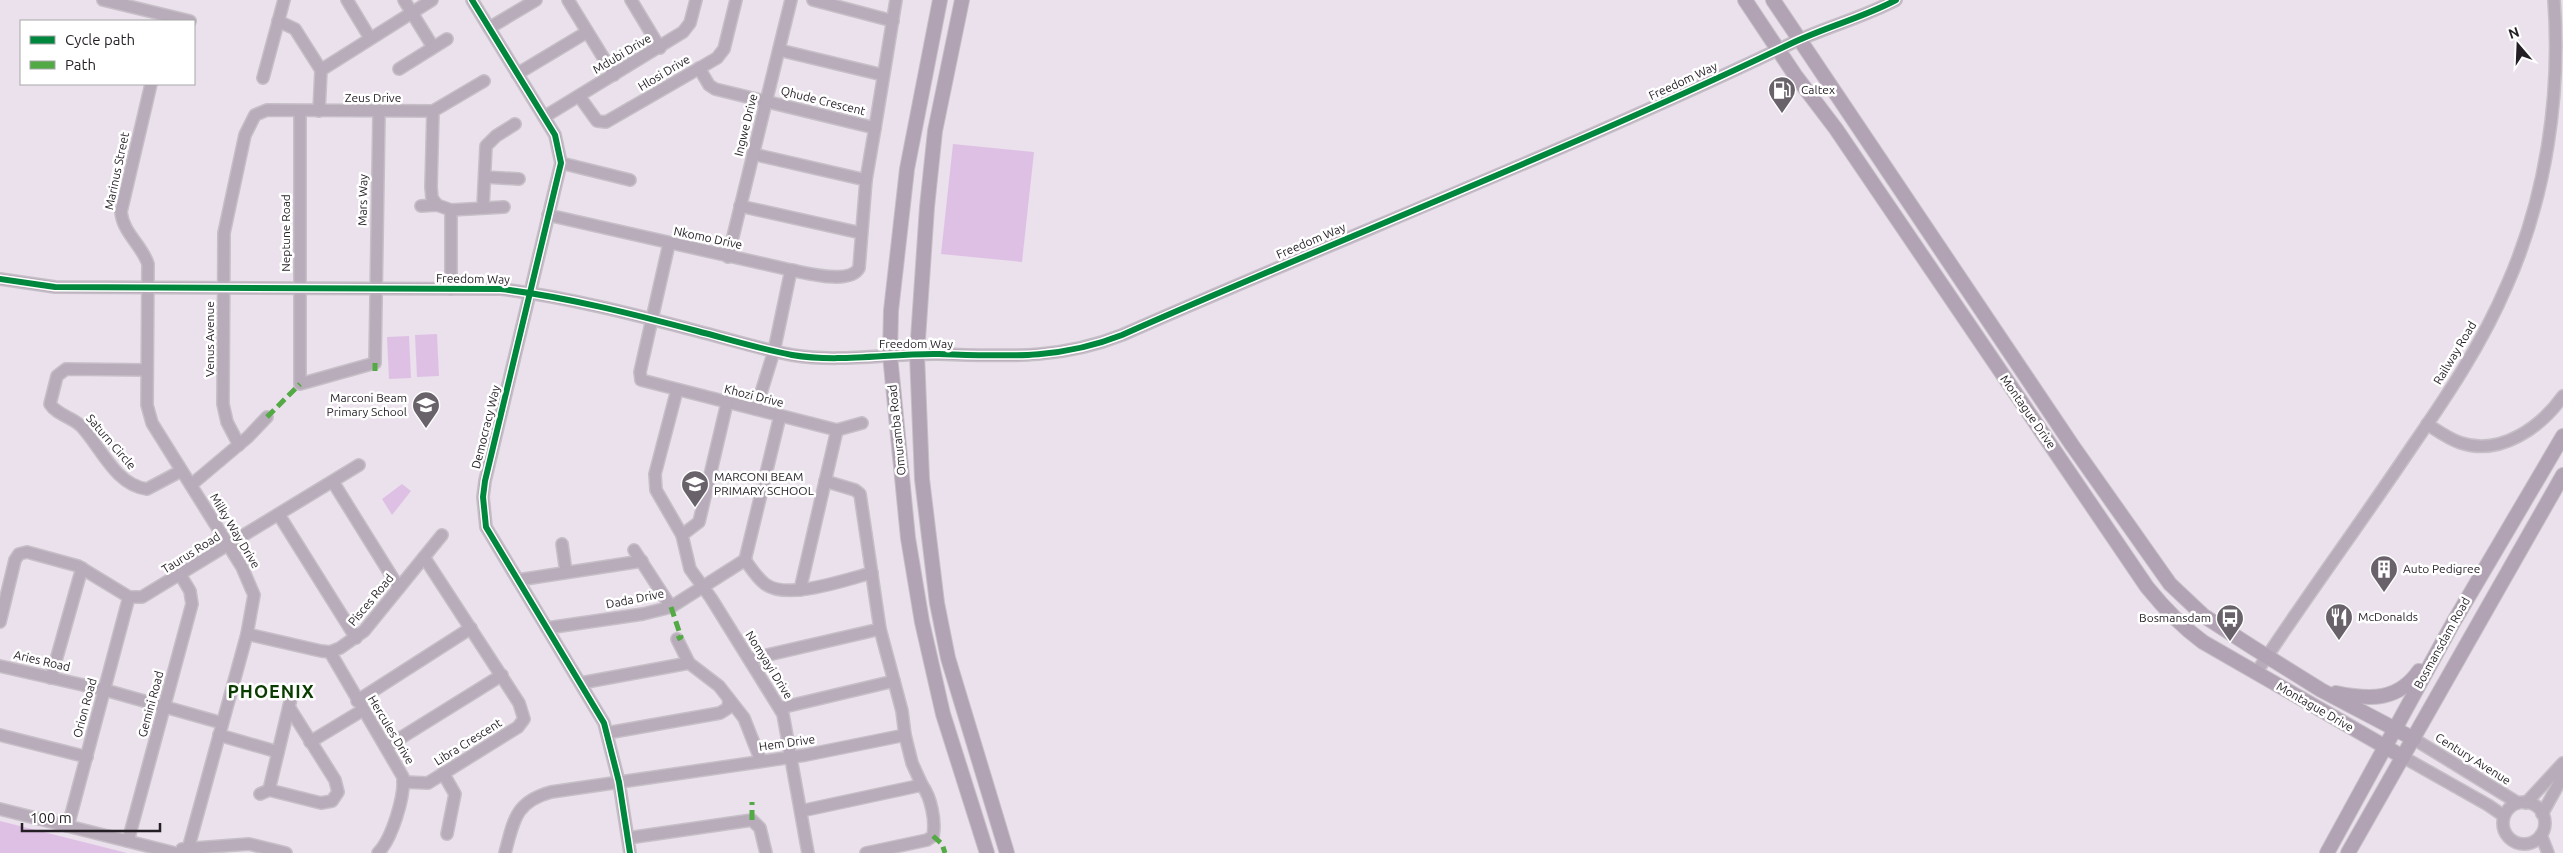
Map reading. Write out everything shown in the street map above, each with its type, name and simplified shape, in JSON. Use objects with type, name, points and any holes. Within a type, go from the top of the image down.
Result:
[{"type":"main road","name":"Omuramba Road","points":[[940,0],[907,169],[891,311],[890,355],[908,538],[922,622],[943,714],[987,853]]},
{"type":"main road","name":"Omuramba Road","points":[[962,0],[935,131],[917,354],[922,479],[937,603],[962,711],[1007,853]]},
{"type":"main road","name":"Montague Drive","points":[[1745,0],[1777,50],[1846,144],[2157,600],[2183,627],[2256,673],[2393,751]]},
{"type":"main road","name":"Montague Drive","points":[[1773,0],[2066,436],[2161,573],[2180,595],[2204,616],[2321,690],[2414,739]]},
{"type":"main road","name":"Bosmansdam Road","points":[[2348,853],[2393,751],[2395,728],[2453,623],[2563,436]]},
{"type":"main road","name":"Bosmansdam Road","points":[[2393,751],[2414,739],[2563,475]]},
{"type":"main road","points":[[2321,690],[2368,698],[2383,697],[2398,692],[2417,674],[2453,623]]},
{"type":"main road","points":[[2327,853],[2352,820],[2393,751]]},
{"type":"street","points":[[104,0],[167,19]]},
{"type":"street","points":[[263,78],[284,0]]},
{"type":"street","points":[[347,0],[370,38]]},
{"type":"street","points":[[404,0],[434,47]]},
{"type":"street","points":[[320,70],[432,0]]},
{"type":"street","name":"Democracy Way","points":[[472,0],[544,117],[557,141],[561,163],[482,497],[486,527],[598,710],[607,733],[619,782],[630,853]]},
{"type":"street","points":[[488,28],[536,0]]},
{"type":"street","points":[[568,0],[614,75]]},
{"type":"street","points":[[631,0],[660,48]]},
{"type":"street","name":"Mdubi Drive","points":[[544,117],[660,48],[687,28],[696,0]]},
{"type":"street","name":"Hlosi Drive","points":[[579,96],[597,121],[606,122],[717,58],[724,49],[736,0]]},
{"type":"street","name":"Ingwe Drive","points":[[728,257],[791,0]]},
{"type":"street","points":[[813,0],[893,21]]},
{"type":"street","points":[[875,128],[896,0]]},
{"type":"street","name":"Freedom Way","points":[[0,279],[18,280],[55,287],[501,289],[531,293],[653,320],[774,351],[812,357],[917,354],[1038,356],[1073,350],[1110,340],[1539,158],[1800,39],[1896,0]]},
{"type":"street","name":"Railway Road","points":[[2256,673],[2474,354],[2507,285],[2522,248],[2538,190],[2551,118],[2555,69],[2554,0]]},
{"type":"street","points":[[278,21],[296,29],[320,70],[319,111]]},
{"type":"street","points":[[517,74],[587,32]]},
{"type":"street","points":[[399,69],[447,39]]},
{"type":"street","points":[[779,50],[883,75]]},
{"type":"street","name":"Qhude Crescent","points":[[699,68],[710,84],[716,89],[875,128],[866,180],[859,268]]},
{"type":"street","name":"Zeus Drive","points":[[255,115],[267,110],[433,111],[484,81]]},
{"type":"street","name":"Marinus Street","points":[[149,287],[145,255],[125,228],[121,212],[151,85]]},
{"type":"street","name":"Neptune Road","points":[[300,111],[300,384]]},
{"type":"street","points":[[433,111],[431,187],[432,198],[438,205]]},
{"type":"street","name":"Mars Way","points":[[300,384],[375,363],[379,112]]},
{"type":"street","name":"Venus Avenue","points":[[239,445],[227,422],[223,404],[225,226],[245,135],[255,115]]},
{"type":"street","points":[[483,207],[486,146],[496,136],[515,124]]},
{"type":"street","points":[[753,154],[866,180]]},
{"type":"street","points":[[561,163],[630,180]]},
{"type":"street","points":[[485,177],[519,179]]},
{"type":"street","points":[[421,206],[438,205],[451,210],[504,207]]},
{"type":"street","points":[[740,206],[861,234]]},
{"type":"street","points":[[451,210],[451,289]]},
{"type":"street","name":"Nkomo Drive","points":[[548,215],[669,244],[821,276],[849,277],[856,273],[859,268]]},
{"type":"street","points":[[653,320],[669,244]]},
{"type":"street","points":[[756,409],[774,351],[790,270]]},
{"type":"street","name":"Freedom Way","points":[[0,272],[18,280]]},
{"type":"street","name":"Milky Way Drive","points":[[149,287],[147,370],[147,406],[149,416],[250,582],[254,595],[246,634],[188,850]]},
{"type":"street","name":"Khozi Drive","points":[[653,320],[640,380],[836,430],[862,423]]},
{"type":"street","name":"Saturn Circle","points":[[147,370],[66,369],[57,376],[50,404],[54,409],[72,418],[82,427],[116,472],[131,484],[146,489],[181,471]]},
{"type":"street","name":"Nomyayi Drive","points":[[677,390],[655,474],[655,484],[659,497],[682,534],[690,569],[711,598],[780,708],[792,757],[808,853]]},
{"type":"street","points":[[2427,424],[2460,443],[2475,446],[2494,445],[2530,429],[2563,396]]},
{"type":"street","points":[[682,534],[690,531],[700,522],[728,403]]},
{"type":"street","points":[[780,416],[745,560],[766,585],[782,591],[800,590],[872,573]]},
{"type":"street","points":[[191,485],[239,445],[267,417]]},
{"type":"street","points":[[800,590],[836,430]]},
{"type":"street","name":"Taurus Road","points":[[129,597],[142,597],[150,594],[359,465]]},
{"type":"street","points":[[825,481],[855,490],[860,494],[880,629],[902,711],[905,735],[912,763],[929,802],[934,827],[933,836],[927,840],[866,853]]},
{"type":"street","points":[[333,482],[398,588]]},
{"type":"street","points":[[279,515],[356,638]]},
{"type":"street","name":"Pisces Road","points":[[330,652],[356,638],[442,536]]},
{"type":"street","points":[[562,544],[566,572]]},
{"type":"street","points":[[634,550],[671,607]]},
{"type":"street","points":[[0,622],[15,560],[19,554],[27,552],[82,568],[129,597]]},
{"type":"street","name":"Libra Crescent","points":[[404,782],[424,784],[521,724],[524,719],[522,709],[502,675],[424,557]]},
{"type":"street","name":"Dada Drive","points":[[547,628],[643,614],[671,607],[745,560]]},
{"type":"street","points":[[518,580],[642,561]]},
{"type":"street","points":[[51,678],[82,568]]},
{"type":"street","name":"Gemini Road","points":[[128,841],[192,604],[190,590],[181,576]]},
{"type":"street","name":"Orion Road","points":[[68,826],[129,597]]},
{"type":"street","points":[[310,742],[471,628]]},
{"type":"street","points":[[750,659],[880,629]]},
{"type":"street","points":[[246,634],[330,652]]},
{"type":"street","points":[[677,639],[689,663],[719,686],[729,699],[746,724],[761,761]]},
{"type":"street","name":"Hercules Drive","points":[[330,652],[400,769],[404,782],[392,830],[387,843],[378,853]]},
{"type":"street","points":[[581,683],[689,663]]},
{"type":"street","name":"Aries Road","points":[[0,666],[104,690],[222,723]]},
{"type":"street","points":[[386,747],[502,675]]},
{"type":"street","points":[[780,708],[894,681]]},
{"type":"street","points":[[607,733],[720,713],[728,708],[729,699]]},
{"type":"street","points":[[290,702],[310,742],[336,780],[338,788],[335,798],[328,803],[321,803],[265,792],[278,752],[290,702]]},
{"type":"street","points":[[0,735],[87,757]]},
{"type":"street","points":[[219,735],[278,752]]},
{"type":"street","name":"Hem Drive","points":[[505,853],[518,810],[536,796],[551,792],[792,757],[905,735]]},
{"type":"street","name":"Century Avenue","points":[[2414,739],[2522,803]]},
{"type":"street","points":[[2393,751],[2485,803],[2504,816]]},
{"type":"street","points":[[2522,803],[2535,806],[2542,814],[2544,824],[2541,834],[2526,848],[2506,834],[2503,824],[2504,816],[2508,809],[2522,803],[2563,763]]},
{"type":"street","points":[[443,773],[455,794],[447,834]]},
{"type":"street","points":[[2542,814],[2563,776]]},
{"type":"street","points":[[801,811],[922,785]]},
{"type":"street","points":[[0,809],[173,852],[249,844],[286,853]]},
{"type":"street","points":[[628,838],[752,820],[760,828],[766,853]]},
{"type":"street","points":[[2541,834],[2548,853]]},
{"type":"shaded area","points":[[953,144],[1034,152],[1022,262],[941,254]]},
{"type":"shaded area","points":[[437,334],[439,376],[417,377],[415,335]]},
{"type":"shaded area","points":[[409,336],[411,378],[389,379],[387,337]]},
{"type":"shaded area","points":[[402,484],[411,491],[392,515],[382,499]]},
{"type":"shaded area","points":[[0,821],[127,853],[0,853]]},
{"type":"marked path","points":[[375,363],[375,371]]},
{"type":"marked path","points":[[267,417],[300,384]]},
{"type":"marked path","points":[[671,607],[681,637],[677,639]]},
{"type":"marked path","points":[[752,802],[752,820]]},
{"type":"marked path","points":[[933,836],[942,844],[945,853]]},
{"type":"cycle path","points":[[472,0],[555,135],[561,163],[485,481],[483,497],[486,527],[604,723],[619,782],[630,853]]},
{"type":"cycle path","points":[[0,279],[55,287],[501,289],[550,297],[649,318],[792,355],[847,358],[921,354],[1032,355],[1054,353],[1099,343],[1122,335],[1541,156],[1708,83],[1803,38],[1896,0]]},
{"type":"place","name":"Caltex","points":[[1782,114]]},
{"type":"place","name":"Marconi Beam Primary School","points":[[426,429]]},
{"type":"place","name":"MARCONI BEAM PRIMARY SCHOOL","points":[[695,508]]},
{"type":"place","name":"Auto Pedigree","points":[[2384,593]]},
{"type":"place","name":"McDonalds","points":[[2339,641]]},
{"type":"place","name":"Bosmansdam","points":[[2230,642]]},
{"type":"district","name":"PHOENIX","points":[[271,692]]}]
